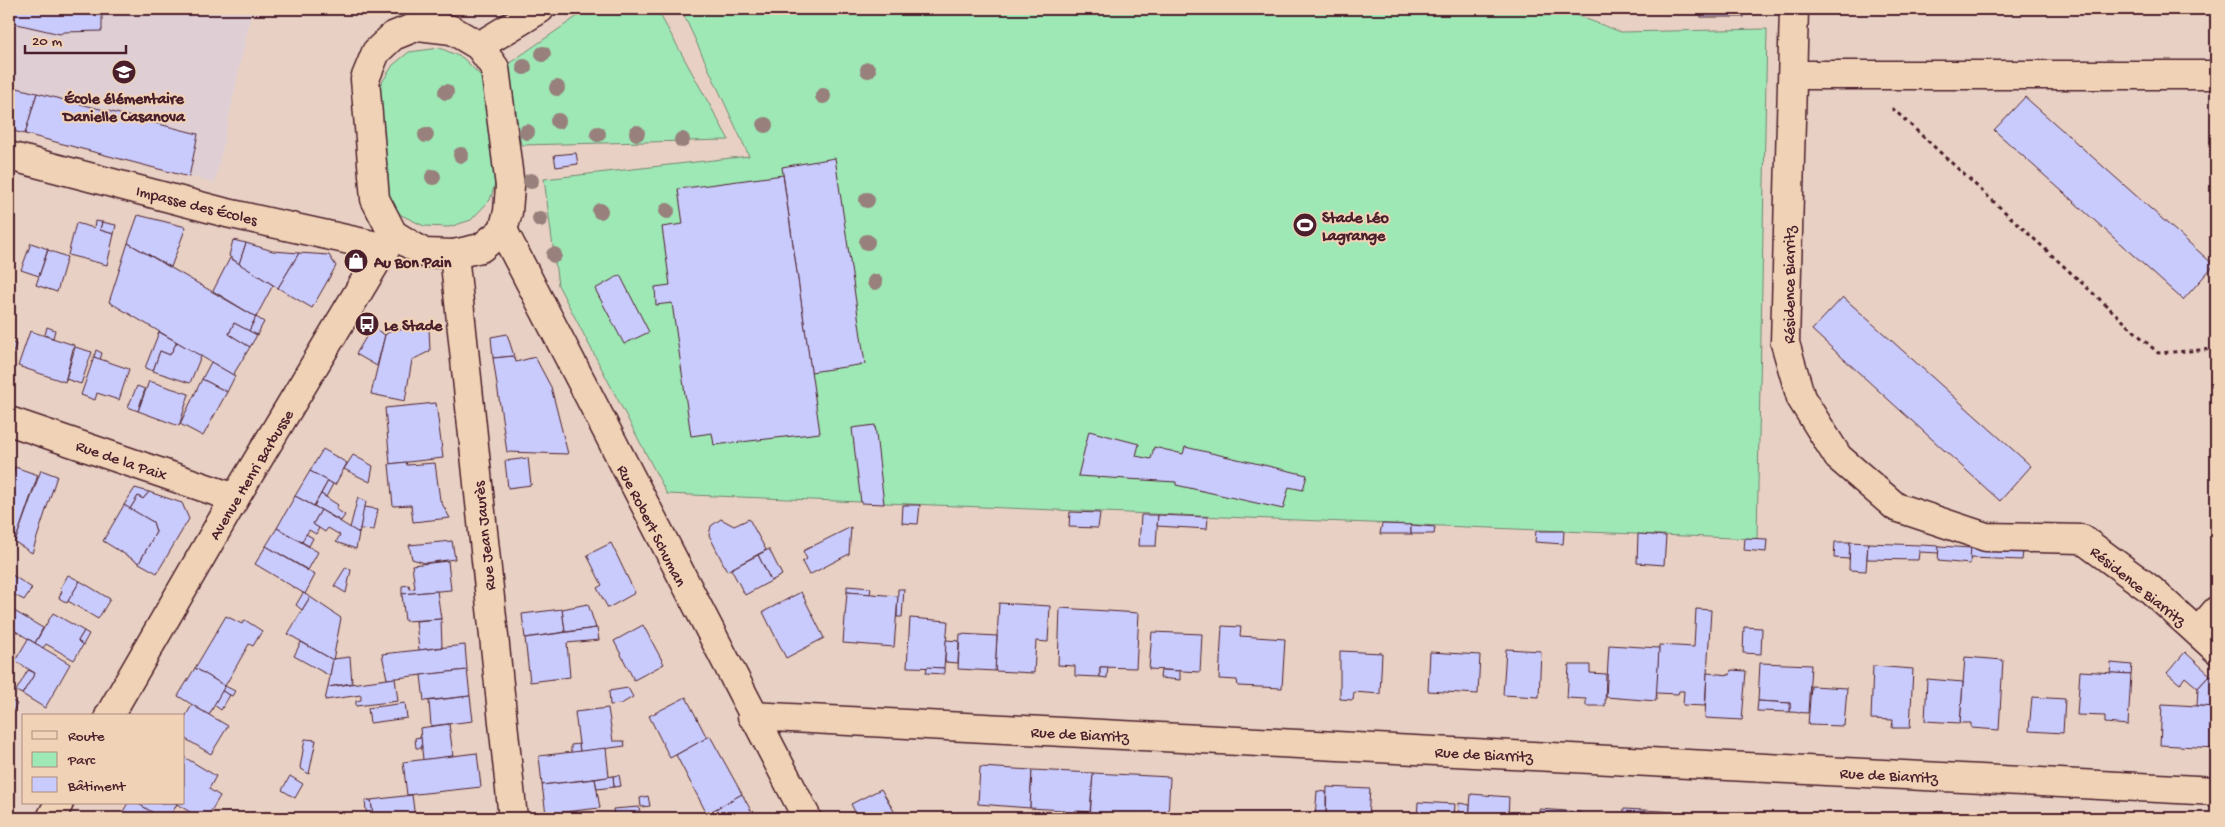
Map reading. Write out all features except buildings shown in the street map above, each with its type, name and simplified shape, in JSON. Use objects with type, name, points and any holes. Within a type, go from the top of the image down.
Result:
[{"type":"street","points":[[479,46],[540,9]]},
{"type":"street","name":"Résidence Biarritz","points":[[1794,9],[1794,75],[1785,343],[1802,398],[1838,457],[1896,507],[1986,537],[2082,539],[2150,589],[2207,641],[2216,611]]},
{"type":"street","points":[[417,17],[452,30],[479,46],[495,68],[510,186],[508,212],[503,230],[482,248],[454,254],[424,253],[390,241],[375,199],[366,79],[376,52],[417,17]]},
{"type":"street","points":[[1794,75],[2216,75]]},
{"type":"street","name":"Impasse des Écoles","points":[[9,156],[227,213],[390,241]]},
{"type":"street","name":"Rue Robert Schuman","points":[[503,230],[752,716],[807,818]]},
{"type":"street","name":"Avenue Henri Barbusse","points":[[111,714],[235,498],[390,241]]},
{"type":"street","name":"Rue Jean Jaurès","points":[[454,254],[513,818]]},
{"type":"street","name":"Rue de la Paix","points":[[9,421],[235,498]]},
{"type":"street","name":"Rue de Biarritz","points":[[752,716],[2216,791]]},
{"type":"street","points":[[50,818],[58,804]]},
{"type":"path","points":[[1856,75],[2158,354],[2216,349]]},
{"type":"shaded area","name":"École élémentaire Danielle Casanova","points":[[9,9],[249,9],[251,14],[215,183],[9,130]]},
{"type":"green space","points":[[588,9],[657,9],[729,140],[521,145],[508,64]]},
{"type":"green space","points":[[681,9],[1565,9],[1570,13],[1621,32],[1767,29],[1757,539],[667,494],[558,285],[544,179],[749,156]]},
{"type":"green space","points":[[440,48],[463,58],[482,77],[497,178],[490,200],[471,220],[449,227],[424,226],[401,215],[386,194],[379,87],[393,65],[409,52]]},
{"type":"place","name":"École élémentaire Danielle Casanova","points":[[124,72]]},
{"type":"place","name":"Stade Léo Lagrange","points":[[1305,225]]},
{"type":"place","name":"Au Bon Pain","points":[[356,261]]},
{"type":"place","name":"Le Stade","points":[[367,324]]}]
